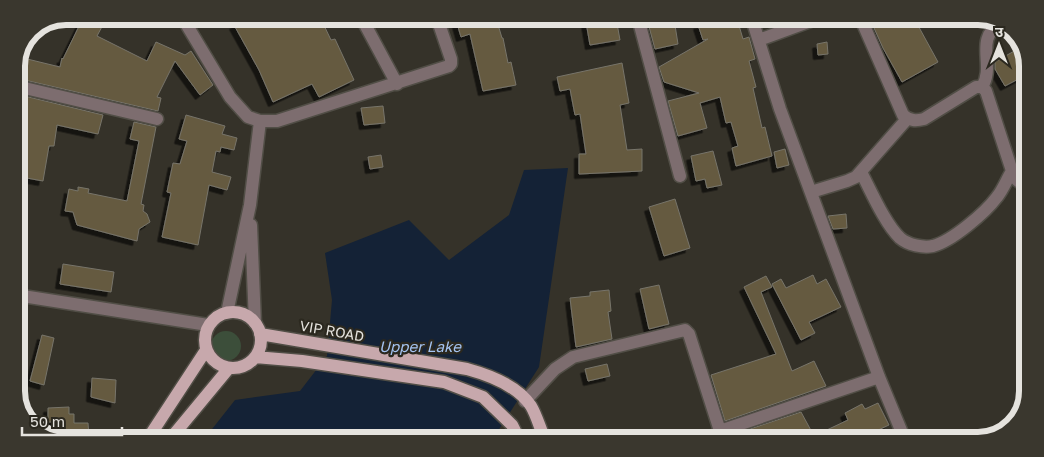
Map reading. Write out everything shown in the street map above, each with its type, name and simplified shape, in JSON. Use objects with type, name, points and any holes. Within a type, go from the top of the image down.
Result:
[{"type":"main road","name":"VIP ROAD","points":[[227,313],[235,312],[247,315],[258,328],[305,342],[488,374],[508,385],[530,405],[542,432]]},
{"type":"main road","points":[[227,313],[220,314],[208,325],[204,337],[206,350],[215,362],[229,368],[239,367],[248,363],[255,357],[260,346],[258,328]]},
{"type":"main road","points":[[153,432],[206,350]]},
{"type":"main road","points":[[255,357],[302,361],[444,382],[482,397],[512,425],[516,432]]},
{"type":"main road","points":[[176,432],[229,368]]},
{"type":"street","points":[[187,25],[230,96],[248,117],[260,121],[277,121],[449,66],[451,64],[440,25]]},
{"type":"street","points":[[365,25],[397,84]]},
{"type":"street","points":[[640,25],[680,176]]},
{"type":"street","points":[[754,25],[780,109],[879,377],[902,432]]},
{"type":"street","points":[[759,40],[800,25]]},
{"type":"street","points":[[864,25],[903,115],[907,119],[915,121],[924,119],[976,87],[982,87],[986,91],[1012,171],[1019,182]]},
{"type":"street","points":[[982,87],[987,74],[986,40],[988,34],[995,28]]},
{"type":"street","points":[[25,88],[157,119]]},
{"type":"street","points":[[811,192],[847,181],[861,172],[907,119]]},
{"type":"street","points":[[227,313],[250,204],[260,121]]},
{"type":"street","points":[[861,172],[892,230],[902,240],[910,244],[933,246],[952,237],[982,214],[998,196],[1012,171]]},
{"type":"street","points":[[250,204],[258,328]]},
{"type":"street","points":[[25,296],[208,325]]},
{"type":"street","points":[[524,399],[555,369],[573,357],[684,330],[689,334],[720,431],[879,377]]},
{"type":"green space","points":[[226,331],[237,335],[241,346],[237,357],[226,361],[215,357],[211,346],[215,335]]},
{"type":"water","name":"Upper Lake","points":[[568,168],[539,367],[499,432],[210,432],[235,400],[300,391],[327,356],[332,300],[325,253],[409,220],[449,260],[509,215],[524,170]]},
{"type":"building","points":[[80,25],[103,25],[97,36],[147,61],[156,42],[185,55],[191,51],[213,85],[200,95],[175,61],[157,97],[161,98],[158,111],[25,80],[26,59],[60,67]]},
{"type":"building","points":[[234,25],[324,25],[331,40],[335,39],[354,80],[319,97],[312,84],[273,102],[259,70]]},
{"type":"building","points":[[457,25],[498,25],[508,63],[511,62],[516,85],[483,91],[470,34],[461,37]]},
{"type":"building","points":[[587,25],[617,25],[620,40],[590,45]]},
{"type":"building","points":[[649,25],[675,25],[678,44],[655,49]]},
{"type":"building","points":[[698,25],[739,25],[743,39],[749,37],[755,59],[749,61],[756,87],[753,88],[762,128],[765,127],[772,156],[736,166],[732,148],[738,146],[731,122],[726,123],[720,97],[700,103],[707,128],[678,136],[668,101],[699,93],[664,82],[659,67],[708,39],[703,40]]},
{"type":"building","points":[[873,25],[918,25],[938,62],[902,82]]},
{"type":"building","points":[[827,42],[828,54],[818,55],[817,44]]},
{"type":"building","points":[[1016,50],[1019,63],[1019,79],[1005,86],[995,69],[995,62]]},
{"type":"building","points":[[622,63],[629,103],[620,105],[627,150],[642,149],[642,171],[579,174],[579,154],[586,154],[580,114],[575,115],[570,89],[560,91],[557,77]]},
{"type":"building","points":[[25,96],[103,115],[98,134],[57,125],[54,146],[49,146],[43,181],[25,178]]},
{"type":"building","points":[[383,106],[385,123],[364,125],[361,108]]},
{"type":"building","points":[[186,115],[225,126],[222,134],[237,138],[234,150],[221,147],[220,152],[216,151],[212,172],[231,177],[227,190],[209,185],[198,245],[162,237],[171,193],[167,192],[173,163],[180,164],[187,141],[179,139]]},
{"type":"building","points":[[134,122],[156,127],[141,204],[144,205],[143,211],[147,214],[150,222],[139,229],[137,241],[77,225],[73,212],[65,211],[69,189],[78,191],[78,187],[89,189],[88,193],[127,201],[139,141],[130,139]]},
{"type":"building","points":[[785,149],[789,165],[777,168],[774,152]]},
{"type":"building","points":[[713,151],[722,185],[707,188],[705,179],[696,181],[691,156]]},
{"type":"building","points":[[381,155],[383,167],[370,169],[368,157]]},
{"type":"building","points":[[675,199],[690,248],[664,256],[649,207]]},
{"type":"building","points":[[846,214],[847,228],[833,229],[828,216]]},
{"type":"building","points":[[63,264],[114,272],[111,292],[60,284]]},
{"type":"building","points":[[813,275],[817,284],[826,279],[841,307],[809,322],[815,333],[801,340],[772,284],[781,279],[786,288]]},
{"type":"building","points":[[766,276],[772,287],[761,292],[792,371],[814,361],[826,386],[725,421],[711,375],[776,354],[744,287]]},
{"type":"building","points":[[659,285],[669,324],[649,329],[640,289]]},
{"type":"building","points":[[609,290],[611,311],[608,312],[612,339],[576,347],[570,298],[590,296],[590,292]]},
{"type":"building","points":[[42,335],[54,338],[44,385],[30,381]]},
{"type":"building","points":[[607,364],[610,376],[588,381],[585,369]]},
{"type":"building","points":[[92,378],[116,380],[115,403],[91,397]]},
{"type":"building","points":[[878,403],[889,425],[876,432],[822,432],[848,420],[845,413],[862,404],[865,409]]},
{"type":"building","points":[[69,407],[69,414],[74,414],[74,423],[88,423],[89,432],[54,430],[54,422],[48,422],[48,408]]},
{"type":"building","points":[[801,412],[812,432],[741,432]]}]
